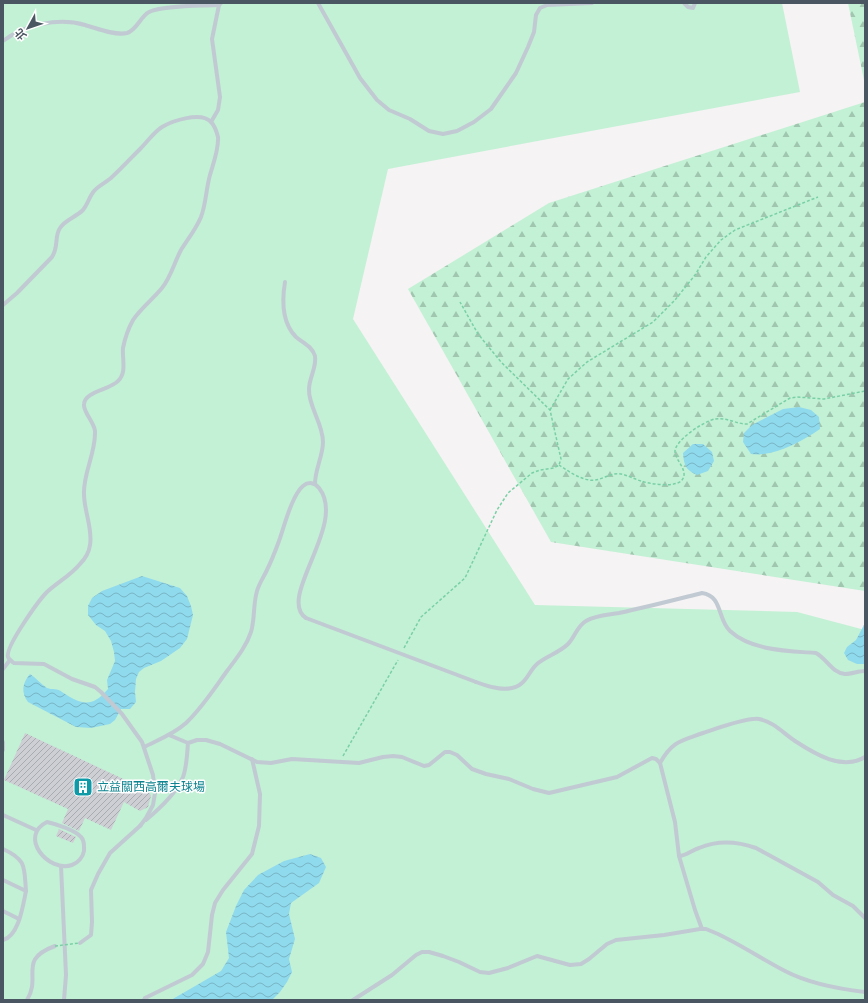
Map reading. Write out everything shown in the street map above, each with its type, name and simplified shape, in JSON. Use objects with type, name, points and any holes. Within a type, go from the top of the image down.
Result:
[{"type":"lane","points":[[318,3],[360,78],[377,100],[389,110],[410,119],[429,131],[443,134],[457,131],[474,122],[491,109],[516,73],[534,32],[536,14],[540,8],[548,5],[592,3]]},
{"type":"lane","points":[[684,3],[688,7],[693,8],[695,3]]},
{"type":"lane","points":[[3,41],[12,34],[34,26],[59,22],[82,24],[112,32],[127,33],[135,28],[143,17],[150,12],[178,7],[220,4],[212,38],[220,97],[218,110],[212,122]]},
{"type":"lane","points":[[3,305],[18,293],[52,257],[56,250],[60,228],[83,210],[95,189],[114,175],[153,134],[161,128],[181,119],[206,118],[212,122],[218,138],[217,150],[208,179],[202,215],[194,231],[181,250],[162,288],[141,309],[126,333],[123,349],[124,367],[122,375],[118,381],[109,387],[86,398],[84,403],[84,408],[95,429],[95,440],[84,486],[84,497],[91,534],[89,551],[80,564],[48,591],[38,602],[8,651],[8,656],[14,663],[44,664],[72,679],[95,687],[122,714],[144,747],[153,775],[155,793],[153,805],[140,826]]},
{"type":"lane","points":[[285,282],[283,301],[286,320],[291,330],[297,337],[310,347],[314,354],[315,360],[309,391],[321,429],[323,442],[314,476],[314,484]]},
{"type":"lane","points":[[144,747],[169,735],[185,724],[202,705],[240,653],[251,631],[254,601],[257,589],[275,554],[291,506],[296,495],[303,486],[310,483],[314,484],[320,489],[325,499],[327,511],[324,527],[300,593],[298,606],[299,611],[306,618],[488,687],[505,689],[515,688],[523,683],[536,665],[568,644],[576,630],[587,620],[594,617],[628,611],[702,593],[713,597],[725,625],[730,632],[742,639],[753,644],[772,648],[816,653],[821,655],[832,668],[845,674],[865,671]]},
{"type":"lane","points":[[3,669],[10,660]]},
{"type":"lane","points":[[660,763],[667,750],[677,743],[706,732],[744,721],[757,719],[768,722],[779,728],[795,741],[833,761],[850,763],[865,757]]},
{"type":"lane","points":[[169,735],[188,743],[197,740],[206,740],[220,744],[257,762],[271,763],[292,759],[359,763],[383,757],[398,756],[412,760],[424,766],[429,765],[444,752],[450,752],[457,755],[472,769],[509,779],[533,789],[549,793],[618,777],[652,758],[656,759],[660,763],[675,822],[679,856],[690,896],[702,929]]},
{"type":"lane","points":[[3,742],[3,750]]},
{"type":"lane","points":[[80,943],[91,935],[91,890],[98,874],[110,853],[151,816],[177,788],[183,777],[187,761],[188,743]]},
{"type":"lane","points":[[144,1000],[145,998],[192,975],[203,964],[208,952],[212,915],[215,903],[223,890],[252,854],[259,826],[260,794],[252,760]]},
{"type":"lane","points":[[3,815],[36,830]]},
{"type":"lane","points":[[47,822],[58,824],[81,837],[85,845],[83,856],[73,865],[61,866],[49,861],[38,850],[34,841],[36,830],[47,822]]},
{"type":"lane","points":[[679,856],[686,855],[700,847],[714,843],[732,842],[756,848],[818,882],[833,895],[853,906],[865,918]]},
{"type":"lane","points":[[3,849],[15,855],[22,862],[26,891],[19,919],[13,932],[7,939],[3,940]]},
{"type":"lane","points":[[61,866],[66,975],[64,1000]]},
{"type":"lane","points":[[3,880],[26,891]]},
{"type":"lane","points":[[3,911],[19,919]]},
{"type":"lane","points":[[353,1000],[392,975],[416,955],[422,952],[429,952],[443,956],[480,972],[489,973],[508,968],[537,956],[570,965],[581,964],[590,959],[607,944],[616,940],[702,929],[706,929],[735,942],[786,972],[819,984],[865,992]]},
{"type":"lane","points":[[27,1000],[32,980],[32,966],[36,957],[55,946]]},
{"type":"path","points":[[550,410],[568,380],[587,362],[653,322],[675,300],[695,275],[706,257],[721,240],[735,230],[818,197]]},
{"type":"path","points":[[402,652],[421,618],[465,578],[497,510],[508,493],[532,474],[540,470],[554,468],[559,465],[561,459],[550,410],[501,362],[478,334],[460,302]]},
{"type":"path","points":[[559,465],[579,477],[590,481],[600,480],[612,474],[621,474],[643,482],[676,484],[682,481],[684,476],[682,467],[674,451],[684,437],[707,421],[725,419],[747,424],[790,398],[797,397],[824,399],[865,391]]},
{"type":"path","points":[[339,762],[398,659]]},
{"type":"path","points":[[55,946],[80,943]]},
{"type":"green space","name":"立益關西高爾夫球場","points":[[3,3],[782,3],[800,92],[388,169],[353,319],[535,605],[797,612],[865,630],[865,1000],[3,1000]]},
{"type":"green space","points":[[848,3],[865,3],[865,85]]},
{"type":"green space","points":[[865,102],[865,591],[551,542],[408,289],[549,203]]},
{"type":"water","points":[[799,407],[811,410],[819,417],[820,429],[787,448],[769,453],[751,454],[743,442],[744,433],[752,425],[783,409]]},
{"type":"water","points":[[693,444],[703,444],[712,452],[714,461],[708,471],[697,475],[688,469],[683,457],[683,453]]},
{"type":"water","points":[[142,576],[180,588],[187,596],[193,615],[187,639],[180,648],[161,661],[144,668],[139,672],[136,679],[136,702],[130,709],[121,709],[115,720],[110,724],[91,728],[76,727],[28,702],[24,695],[23,688],[25,681],[30,674],[47,688],[59,690],[81,702],[92,702],[108,689],[107,680],[115,661],[114,652],[111,641],[105,631],[96,625],[88,615],[88,606],[92,598],[102,591]]},
{"type":"water","points":[[865,623],[865,664],[857,664],[848,660],[844,653],[847,647],[856,640]]},
{"type":"water","points":[[310,854],[321,858],[326,867],[319,883],[291,903],[289,914],[295,939],[289,959],[292,972],[280,992],[272,1000],[171,1000],[221,971],[229,958],[226,932],[236,906],[244,890],[258,875],[284,861]]},
{"type":"building","name":"立益關西高爾夫球場","points":[[25,733],[134,784],[144,786],[148,789],[151,796],[148,807],[140,811],[124,802],[111,830],[85,818],[79,831],[62,823],[68,809],[4,780]]},
{"type":"building","points":[[59,829],[76,837],[73,843],[56,836]]},
{"type":"place","name":"立益關西高爾夫球場","points":[[83,787]]}]
